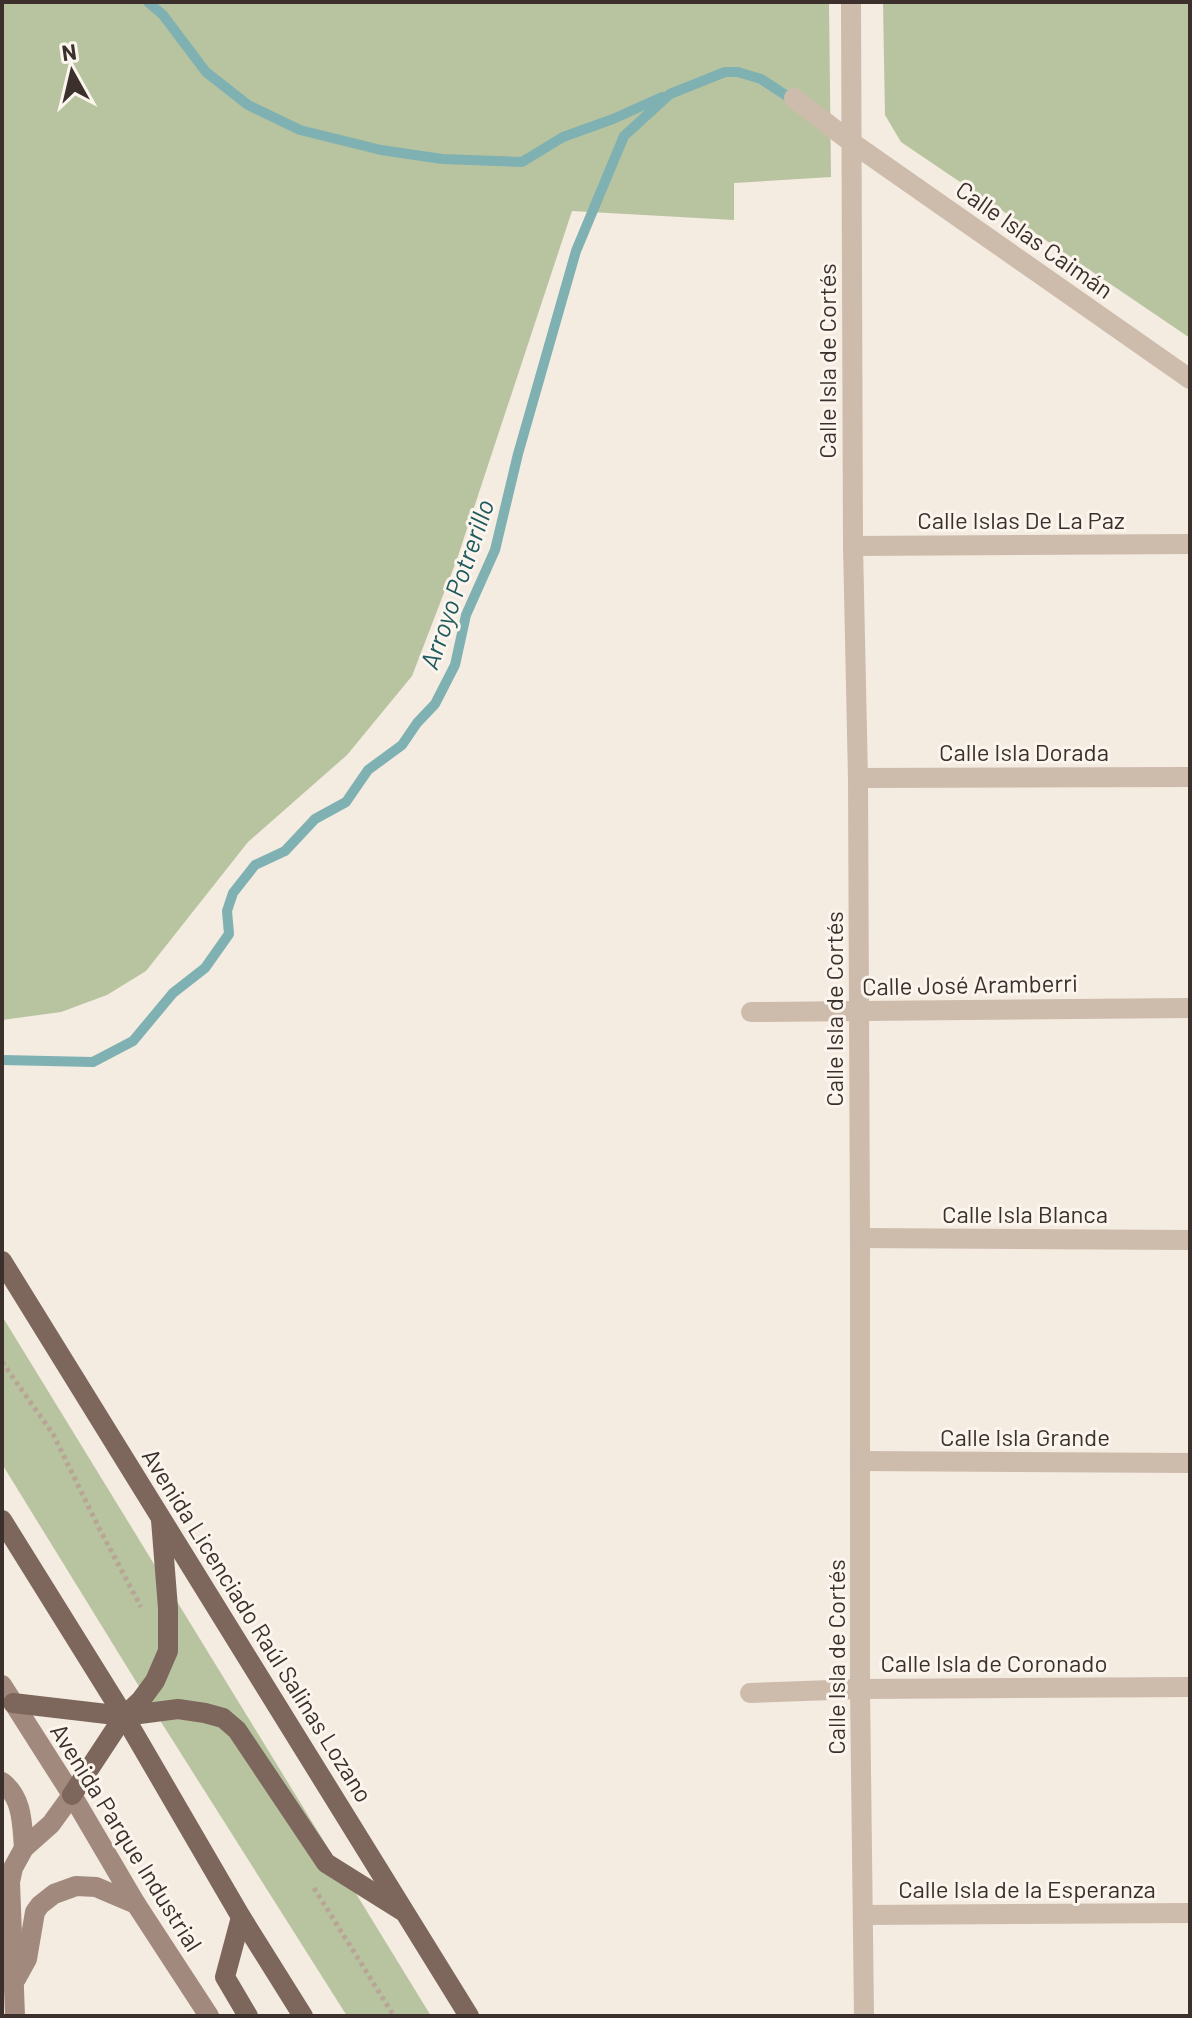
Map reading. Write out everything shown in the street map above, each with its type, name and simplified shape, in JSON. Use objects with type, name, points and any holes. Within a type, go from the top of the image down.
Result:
[{"type":"main road","name":"Avenida Licenciado Raúl Salinas Lozano","points":[[2,1261],[469,2016]]},
{"type":"main road","points":[[72,1795],[124,1716],[155,1681],[168,1651],[168,1608],[160,1516]]},
{"type":"main road","points":[[2,1520],[124,1716],[241,1917],[303,2016]]},
{"type":"main road","points":[[8,1704],[124,1716],[178,1709],[223,1718],[237,1730],[326,1863],[404,1912]]},
{"type":"main road","points":[[241,1917],[225,1977],[248,2016]]},
{"type":"street","name":"Calle Isla de Cortés","points":[[851,2],[864,2016]]},
{"type":"street","name":"Calle Islas Caimán","points":[[794,98],[851,142],[1190,379]]},
{"type":"street","name":"Calle Islas De La Paz","points":[[853,546],[1190,544]]},
{"type":"street","name":"Calle Isla Dorada","points":[[858,778],[1190,777]]},
{"type":"street","name":"Calle José Aramberri","points":[[751,1012],[1190,1008]]},
{"type":"street","name":"Calle Isla Blanca","points":[[860,1238],[1190,1240]]},
{"type":"street","name":"Calle Isla Grande","points":[[860,1461],[1190,1463]]},
{"type":"street","name":"Avenida Parque Industrial","points":[[2,1685],[8,1704],[72,1795],[136,1904],[209,2016]]},
{"type":"street","name":"Calle Isla de Coronado","points":[[750,1693],[860,1689],[1190,1687]]},
{"type":"street","points":[[2,1782],[17,1799],[24,1848]]},
{"type":"street","points":[[15,2016],[10,1882],[13,1868],[24,1848],[51,1824],[72,1795]]},
{"type":"street","points":[[15,1982],[27,1959],[35,1912],[45,1900],[76,1886],[96,1887],[136,1904]]},
{"type":"street","name":"Calle Isla de la Esperanza","points":[[864,1915],[1190,1913]]},
{"type":"path","points":[[2,1362],[53,1434],[147,1618]]},
{"type":"green space","points":[[2,2],[829,2],[831,177],[734,183],[734,220],[572,211],[457,559],[412,676],[347,755],[248,842],[146,971],[107,995],[61,1012],[2,1020]]},
{"type":"green space","points":[[883,2],[1190,2],[1190,338],[901,142],[885,115]]},
{"type":"green space","points":[[2,1316],[431,2016],[347,2016],[2,1464]]},
{"type":"waterway","points":[[148,2],[163,15],[206,72],[248,105],[300,130],[381,150],[442,159],[522,162],[563,137],[662,97]]},
{"type":"waterway","name":"Arroyo Potrerillo","points":[[2,1060],[93,1062],[133,1041],[173,993],[205,968],[229,934],[227,911],[233,893],[255,865],[285,851],[315,819],[346,802],[368,770],[402,745],[435,704],[455,665],[466,615],[495,550],[518,454],[576,251],[624,136],[670,94],[725,72],[738,72],[761,79],[793,100]]}]
